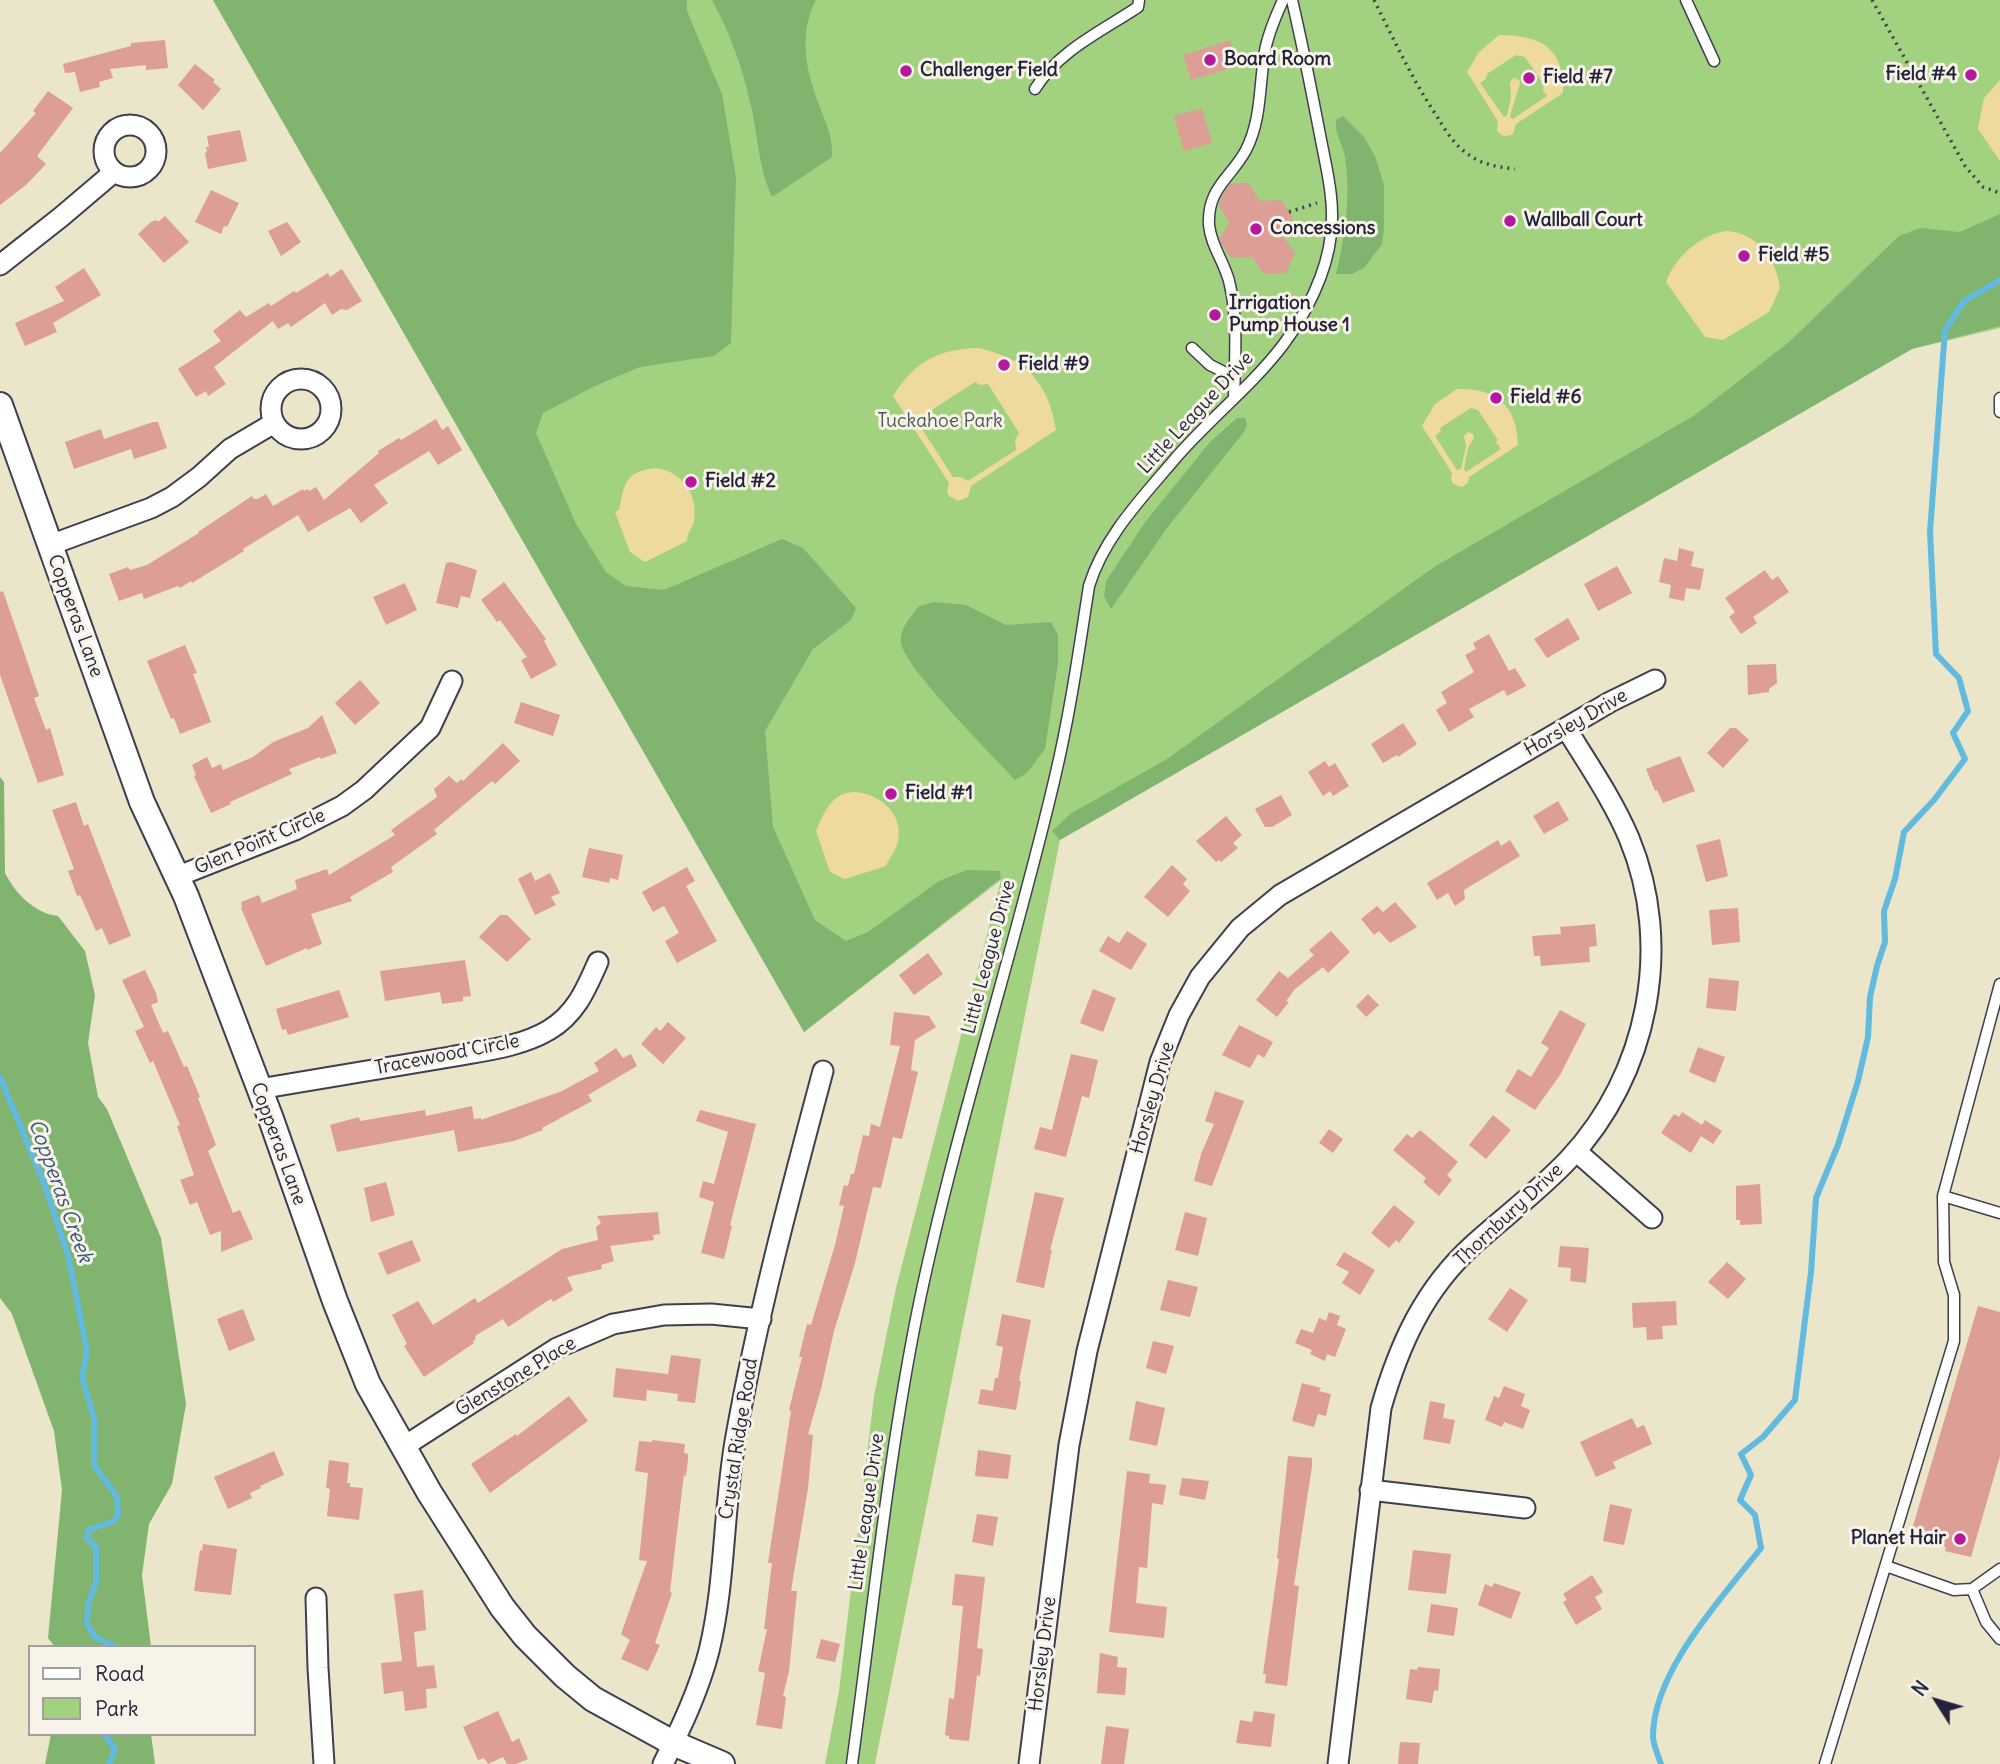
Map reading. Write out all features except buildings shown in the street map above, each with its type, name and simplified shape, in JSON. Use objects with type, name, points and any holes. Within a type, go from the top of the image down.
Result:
[{"type":"street","points":[[0,265],[114,172]]},
{"type":"street","name":"Copperas Lane","points":[[0,405],[142,802],[186,896],[363,1372],[402,1447],[502,1607],[525,1636],[565,1676],[668,1754],[722,1764]]},
{"type":"street","points":[[50,545],[151,508],[172,497],[230,449],[274,423]]},
{"type":"street","name":"Horsley Drive","points":[[1029,1764],[1069,1445],[1087,1351],[1160,1062],[1179,1015],[1200,978],[1240,928],[1280,895],[1610,702],[1655,680]]},
{"type":"street","name":"Glen Point Circle","points":[[176,877],[295,830],[342,806],[430,728],[452,681]]},
{"type":"street","name":"Thornbury Drive","points":[[1338,1764],[1381,1408],[1394,1363],[1411,1326],[1433,1290],[1460,1258],[1530,1196],[1593,1131],[1630,1064],[1644,1018],[1650,981],[1651,939],[1646,894],[1630,839],[1566,728]]},
{"type":"street","name":"Tracewood Circle","points":[[259,1089],[478,1052],[531,1038],[549,1030],[569,1015],[581,1000],[598,962]]},
{"type":"street","name":"Crystal Ridge Road","points":[[668,1754],[709,1651],[717,1607],[735,1441],[748,1370],[823,1071]]},
{"type":"street","points":[[1576,1151],[1652,1218]]},
{"type":"street","name":"Glenstone Place","points":[[402,1447],[557,1348],[613,1324],[664,1315],[711,1314],[761,1319]]},
{"type":"street","points":[[1370,1490],[1525,1508]]},
{"type":"street","points":[[316,1598],[324,1764]]},
{"type":"lane","points":[[1035,89],[1046,71],[1062,56],[1138,7],[1139,0]]},
{"type":"lane","points":[[1234,397],[1234,317],[1230,282],[1216,252],[1209,227],[1210,205],[1216,189],[1246,151],[1258,120],[1265,48],[1283,0]]},
{"type":"lane","name":"Little League Drive","points":[[852,1764],[878,1555],[919,1303],[966,1108],[1058,765],[1089,586],[1103,552],[1136,504],[1186,445],[1259,374],[1296,325],[1325,263],[1331,235],[1332,198],[1292,0]]},
{"type":"lane","points":[[1686,0],[1714,61]]},
{"type":"lane","points":[[1192,348],[1210,365],[1234,377]]},
{"type":"lane","points":[[2000,398],[2000,412]]},
{"type":"lane","points":[[1825,1764],[1954,1341],[1954,1295],[1944,1262],[1943,1196],[2000,984]]},
{"type":"lane","points":[[1943,1196],[2000,1213]]},
{"type":"lane","points":[[1886,1566],[1954,1590],[1972,1589],[2000,1569]]},
{"type":"lane","points":[[1972,1589],[1986,1622],[2000,1639]]},
{"type":"path","points":[[1374,0],[1412,77],[1447,132],[1463,151],[1478,161],[1515,169]]},
{"type":"path","points":[[1872,0],[1965,166],[1983,187],[2000,193]]},
{"type":"path","points":[[1289,212],[1332,198]]},
{"type":"green space","name":"Tuckahoe Park","points":[[213,0],[2000,0],[2000,328],[1912,349],[1060,840],[875,1764],[825,1764],[839,1691],[874,1396],[896,1288],[1001,880],[804,1032]]},
{"type":"green space","points":[[213,0],[687,0],[687,11],[722,94],[736,177],[731,343],[714,356],[640,367],[595,386],[543,413],[536,433],[576,524],[606,572],[626,586],[664,590],[782,539],[803,548],[856,608],[851,620],[813,649],[765,731],[773,827],[815,920],[846,941],[868,932],[939,881],[967,870],[1000,871],[1001,878],[804,1032]]},
{"type":"green space","points":[[712,0],[816,0],[807,26],[806,52],[814,92],[830,137],[832,157],[772,197],[764,174],[743,76],[730,37]]},
{"type":"green space","points":[[1343,116],[1364,137],[1375,156],[1384,185],[1382,244],[1365,267],[1352,274],[1336,274],[1347,201],[1345,157],[1336,125],[1336,120]]},
{"type":"green space","points":[[2000,214],[2000,326],[1912,349],[1060,840],[1052,831],[1070,814],[1167,759],[1434,567],[1695,415],[1789,342],[1899,236],[1920,228],[1960,232]]},
{"type":"green space","points":[[1237,418],[1245,418],[1247,425],[1244,432],[1167,528],[1111,609],[1104,596],[1106,581],[1146,521],[1210,442]]},
{"type":"green space","points":[[934,602],[966,605],[1006,625],[1051,622],[1058,635],[1058,663],[1045,749],[1027,773],[1015,780],[933,691],[906,655],[901,643],[904,628],[919,606]]},
{"type":"green space","points":[[0,777],[4,782],[5,873],[15,888],[34,907],[58,916],[85,951],[95,995],[88,1043],[98,1097],[107,1109],[161,1238],[186,1404],[172,1484],[149,1524],[142,1575],[151,1645],[53,1645],[48,1638],[62,1490],[54,1431],[12,1314],[0,1298]]},
{"type":"green space","points":[[51,1736],[151,1736],[155,1764],[45,1764]]},
{"type":"sand","points":[[1499,35],[1538,41],[1554,54],[1559,64],[1563,93],[1516,124],[1513,134],[1502,135],[1497,130],[1498,121],[1467,72],[1479,52]],"holes":[[[1516,55],[1525,57],[1544,85],[1543,91],[1547,96],[1513,119],[1510,117],[1520,81],[1514,78],[1510,82],[1511,97],[1507,116],[1504,117],[1480,83],[1486,79],[1487,74]]]},
{"type":"sand","points":[[2000,80],[2000,161],[1978,129],[1984,98]]},
{"type":"sand","points":[[1726,231],[1747,236],[1763,249],[1775,267],[1780,288],[1769,312],[1723,340],[1705,337],[1666,282],[1675,264],[1689,249],[1706,237]]},
{"type":"sand","points":[[978,348],[995,352],[1022,366],[1032,375],[1047,398],[1056,430],[971,486],[968,497],[958,501],[949,496],[949,483],[893,396],[919,366],[939,355]],"holes":[[[975,382],[980,385],[988,384],[1019,433],[1015,440],[1016,450],[968,481],[953,477],[922,429],[927,413]]]},
{"type":"sand","points":[[1457,389],[1471,389],[1493,396],[1509,409],[1517,431],[1518,445],[1469,477],[1468,483],[1462,487],[1453,484],[1452,473],[1422,426],[1435,404]],"holes":[[[1471,408],[1478,410],[1501,449],[1466,472],[1464,469],[1468,448],[1474,438],[1473,434],[1468,432],[1464,436],[1466,447],[1461,469],[1457,470],[1435,436],[1441,431],[1440,428]]]},
{"type":"sand","points":[[656,468],[674,474],[687,486],[694,502],[694,521],[687,541],[645,562],[630,552],[615,512],[619,510],[628,480],[638,472]]},
{"type":"sand","points":[[855,792],[873,797],[888,807],[897,822],[898,841],[886,866],[845,879],[830,872],[816,831],[826,810],[835,799],[840,795]]},
{"type":"waterway","points":[[1661,1764],[1653,1738],[1656,1713],[1664,1687],[1692,1637],[1761,1548],[1755,1515],[1740,1500],[1751,1475],[1741,1454],[1763,1437],[1795,1400],[1811,1272],[1816,1198],[1838,1145],[1858,1081],[1868,1037],[1870,997],[1885,942],[1884,911],[1895,879],[1904,832],[1934,800],[1965,759],[1953,733],[1968,711],[1959,678],[1936,654],[1930,532],[1945,330],[1964,301],[2000,280]]},
{"type":"waterway","name":"Copperas Creek","points":[[0,1077],[44,1183],[68,1255],[87,1351],[82,1377],[94,1418],[94,1465],[117,1497],[118,1515],[114,1521],[88,1530],[87,1538],[96,1548],[96,1582],[88,1605],[87,1624],[95,1637],[111,1645]]},
{"type":"waterway","name":"Copperas Creek","points":[[105,1736],[115,1749],[109,1764]]},
{"type":"place","name":"Board Room","points":[[1210,60]]},
{"type":"place","name":"Challenger Field","points":[[906,71]]},
{"type":"place","name":"Field #4","points":[[1971,75]]},
{"type":"place","name":"Field #7","points":[[1529,78]]},
{"type":"place","name":"Wallball Court","points":[[1510,221]]},
{"type":"place","name":"Concessions","points":[[1256,229]]},
{"type":"place","name":"Field #5","points":[[1744,256]]},
{"type":"place","name":"Irrigation Pump House 1","points":[[1215,315]]},
{"type":"place","name":"Field #9","points":[[1004,365]]},
{"type":"place","name":"Field #6","points":[[1496,398]]},
{"type":"place","name":"Field #2","points":[[691,482]]},
{"type":"place","name":"Field #1","points":[[891,794]]},
{"type":"place","name":"Planet Hair","points":[[1960,1539]]}]
